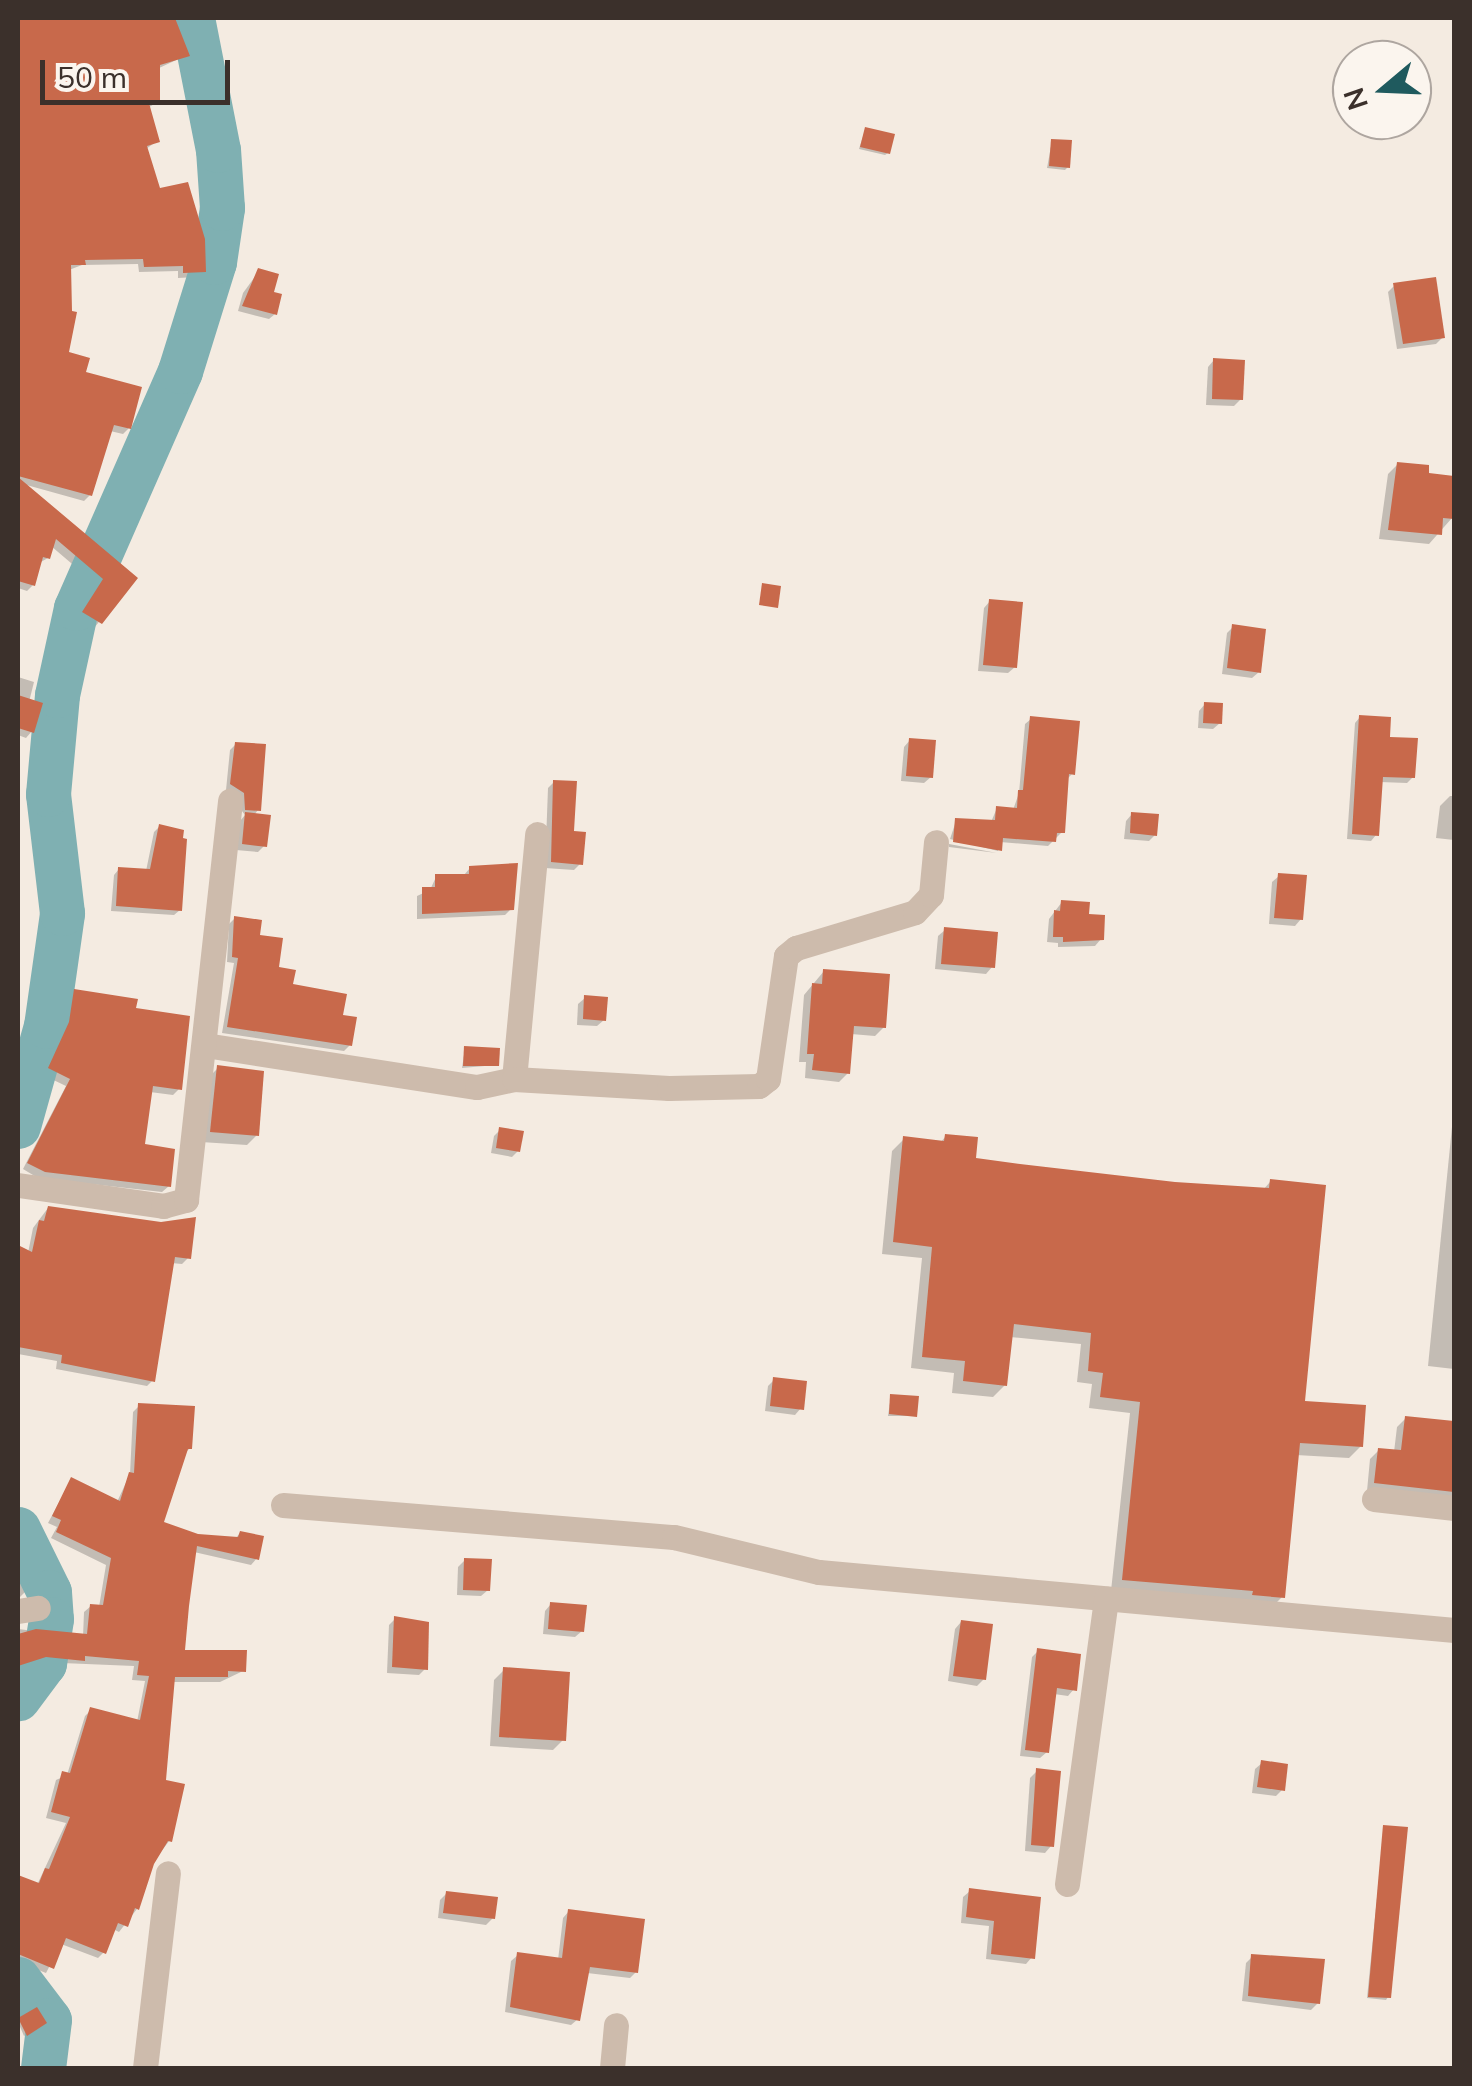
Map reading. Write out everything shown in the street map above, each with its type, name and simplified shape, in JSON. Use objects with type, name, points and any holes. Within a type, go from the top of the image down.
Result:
[{"type":"street","points":[[19,1184],[181,1205],[188,1194],[230,800]]},
{"type":"street","points":[[514,1079],[537,834]]},
{"type":"street","points":[[205,1044],[476,1086],[514,1079],[669,1088],[759,1086],[768,1079],[786,956],[796,948],[914,912],[931,895],[936,842]]},
{"type":"street","points":[[1374,1499],[1454,1508]]},
{"type":"street","points":[[283,1505],[674,1538],[819,1572],[1454,1630]]},
{"type":"street","points":[[1067,1884],[1106,1600]]},
{"type":"street","points":[[145,2068],[168,1873]]},
{"type":"street","points":[[612,2068],[616,2024]]},
{"type":"building","points":[[18,18],[175,18],[190,56],[160,65],[160,103],[149,103],[160,142],[147,146],[160,188],[188,182],[205,239],[206,272],[183,273],[183,266],[144,267],[143,259],[85,260],[86,265],[71,265],[72,311],[77,312],[69,352],[90,358],[86,372],[142,387],[131,429],[114,425],[92,496],[18,476]]},
{"type":"building","points":[[865,127],[895,134],[890,154],[860,147]]},
{"type":"building","points":[[1051,139],[1072,140],[1070,168],[1049,166]]},
{"type":"building","points":[[258,268],[279,274],[274,292],[282,294],[277,315],[242,306]]},
{"type":"building","points":[[1436,277],[1445,338],[1403,344],[1393,283]]},
{"type":"building","points":[[1213,358],[1245,360],[1243,400],[1212,399]]},
{"type":"building","points":[[1397,462],[1429,465],[1429,473],[1454,476],[1454,519],[1443,518],[1442,535],[1388,530]]},
{"type":"building","points":[[18,477],[138,578],[102,624],[82,612],[103,579],[56,539],[50,559],[43,557],[35,586],[18,581]]},
{"type":"building","points":[[762,583],[781,586],[778,608],[759,605]]},
{"type":"building","points":[[989,599],[1023,602],[1017,668],[983,665]]},
{"type":"building","points":[[1232,624],[1266,629],[1261,673],[1227,668]]},
{"type":"building","points":[[18,695],[43,703],[34,733],[18,728]]},
{"type":"building","points":[[1204,702],[1223,703],[1222,724],[1203,723]]},
{"type":"building","points":[[1359,715],[1391,717],[1390,737],[1418,738],[1415,778],[1383,777],[1379,836],[1352,834]]},
{"type":"building","points":[[1030,716],[1080,721],[1075,775],[1069,774],[1065,833],[1057,833],[1056,842],[1003,838],[1002,851],[953,842],[955,818],[995,820],[996,806],[1017,808],[1018,790],[1023,790]]},
{"type":"building","points":[[909,738],[936,740],[933,778],[906,776]]},
{"type":"building","points":[[235,742],[266,744],[261,811],[245,810],[244,793],[230,784]]},
{"type":"building","points":[[553,780],[577,781],[574,831],[586,832],[583,865],[551,862]]},
{"type":"building","points":[[245,812],[271,815],[267,847],[242,844]]},
{"type":"building","points":[[1131,812],[1159,814],[1157,836],[1130,833]]},
{"type":"building","points":[[159,824],[184,830],[183,838],[187,839],[182,911],[116,906],[118,867],[150,869]]},
{"type":"building","points":[[518,863],[514,910],[422,914],[422,887],[435,887],[435,874],[469,874],[469,866]]},
{"type":"building","points":[[1278,873],[1307,875],[1303,920],[1274,918]]},
{"type":"building","points":[[1061,900],[1090,902],[1089,914],[1105,915],[1104,940],[1063,942],[1063,937],[1053,937],[1054,910],[1060,911]]},
{"type":"building","points":[[234,916],[262,920],[260,935],[283,938],[279,967],[296,970],[293,984],[347,994],[343,1015],[357,1017],[352,1046],[227,1027],[238,958],[232,957]]},
{"type":"building","points":[[944,927],[998,932],[995,968],[941,964]]},
{"type":"building","points":[[823,969],[890,974],[886,1028],[854,1026],[850,1074],[812,1070],[814,1054],[807,1054],[812,983],[822,984]]},
{"type":"building","points":[[74,989],[138,999],[136,1008],[190,1016],[182,1090],[153,1086],[145,1144],[175,1149],[171,1187],[45,1172],[27,1163],[70,1079],[48,1068],[69,1022]]},
{"type":"building","points":[[584,995],[608,997],[606,1021],[583,1019]]},
{"type":"building","points":[[464,1046],[500,1048],[499,1066],[463,1066]]},
{"type":"building","points":[[217,1065],[264,1071],[259,1136],[210,1132]]},
{"type":"building","points":[[499,1127],[524,1131],[520,1152],[496,1148]]},
{"type":"building","points":[[945,1134],[978,1137],[976,1158],[1020,1164],[1175,1182],[1269,1188],[1270,1179],[1326,1185],[1305,1401],[1366,1405],[1363,1447],[1300,1443],[1285,1598],[1252,1595],[1253,1591],[1122,1580],[1140,1402],[1100,1397],[1103,1373],[1088,1371],[1091,1333],[1014,1324],[1007,1386],[963,1381],[965,1361],[922,1357],[932,1247],[893,1242],[903,1136],[944,1141]]},
{"type":"building","points":[[48,1206],[161,1222],[196,1217],[191,1259],[175,1257],[155,1382],[61,1363],[62,1355],[18,1347],[18,1245],[32,1252],[39,1220],[44,1221]]},
{"type":"building","points":[[773,1377],[807,1381],[804,1410],[770,1406]]},
{"type":"building","points":[[890,1394],[919,1396],[917,1417],[889,1414]]},
{"type":"building","points":[[138,1403],[195,1406],[192,1449],[188,1449],[164,1522],[198,1534],[238,1537],[240,1531],[264,1536],[259,1560],[197,1546],[189,1606],[185,1650],[247,1650],[246,1672],[228,1671],[228,1677],[175,1677],[166,1780],[185,1784],[172,1842],[168,1841],[154,1864],[139,1910],[135,1908],[128,1927],[118,1923],[106,1954],[66,1938],[54,1969],[18,1954],[18,1875],[39,1883],[45,1868],[49,1869],[70,1817],[51,1812],[62,1771],[70,1773],[90,1707],[140,1720],[149,1676],[137,1675],[139,1661],[85,1656],[85,1661],[46,1657],[18,1666],[18,1634],[36,1629],[87,1634],[90,1604],[103,1605],[111,1558],[56,1532],[61,1520],[52,1516],[71,1477],[120,1501],[129,1472],[134,1473]]},
{"type":"building","points":[[1405,1416],[1454,1421],[1454,1492],[1374,1483],[1378,1448],[1401,1450]]},
{"type":"building","points":[[464,1558],[492,1559],[490,1591],[463,1590]]},
{"type":"building","points":[[550,1602],[587,1605],[584,1632],[548,1629]]},
{"type":"building","points":[[394,1616],[429,1622],[428,1670],[392,1667]]},
{"type":"building","points":[[961,1620],[993,1624],[986,1680],[953,1676]]},
{"type":"building","points":[[1037,1648],[1081,1654],[1077,1691],[1057,1688],[1049,1753],[1025,1750]]},
{"type":"building","points":[[503,1667],[570,1672],[566,1741],[499,1737]]},
{"type":"building","points":[[1261,1760],[1288,1764],[1285,1791],[1257,1787]]},
{"type":"building","points":[[1036,1768],[1061,1771],[1054,1847],[1031,1845]]},
{"type":"building","points":[[1383,1825],[1408,1827],[1391,1998],[1368,1997]]},
{"type":"building","points":[[969,1888],[1041,1897],[1035,1959],[991,1954],[994,1921],[966,1917]]},
{"type":"building","points":[[446,1891],[498,1897],[495,1919],[443,1913]]},
{"type":"building","points":[[568,1909],[645,1919],[638,1973],[590,1967],[580,2021],[510,2007],[517,1952],[562,1958]]},
{"type":"building","points":[[1251,1954],[1325,1959],[1320,2004],[1248,1996]]},
{"type":"building","points":[[37,2007],[47,2023],[27,2036],[18,2018]]},
{"type":"waterway","points":[[18,1126],[46,1026],[62,913],[48,794],[57,695],[76,608],[180,371],[214,262],[222,208],[218,150],[192,18]]},
{"type":"waterway","points":[[18,1529],[49,1592],[51,1619],[44,1663],[18,1698]]},
{"type":"waterway","points":[[18,1979],[49,2020],[43,2068]]}]
